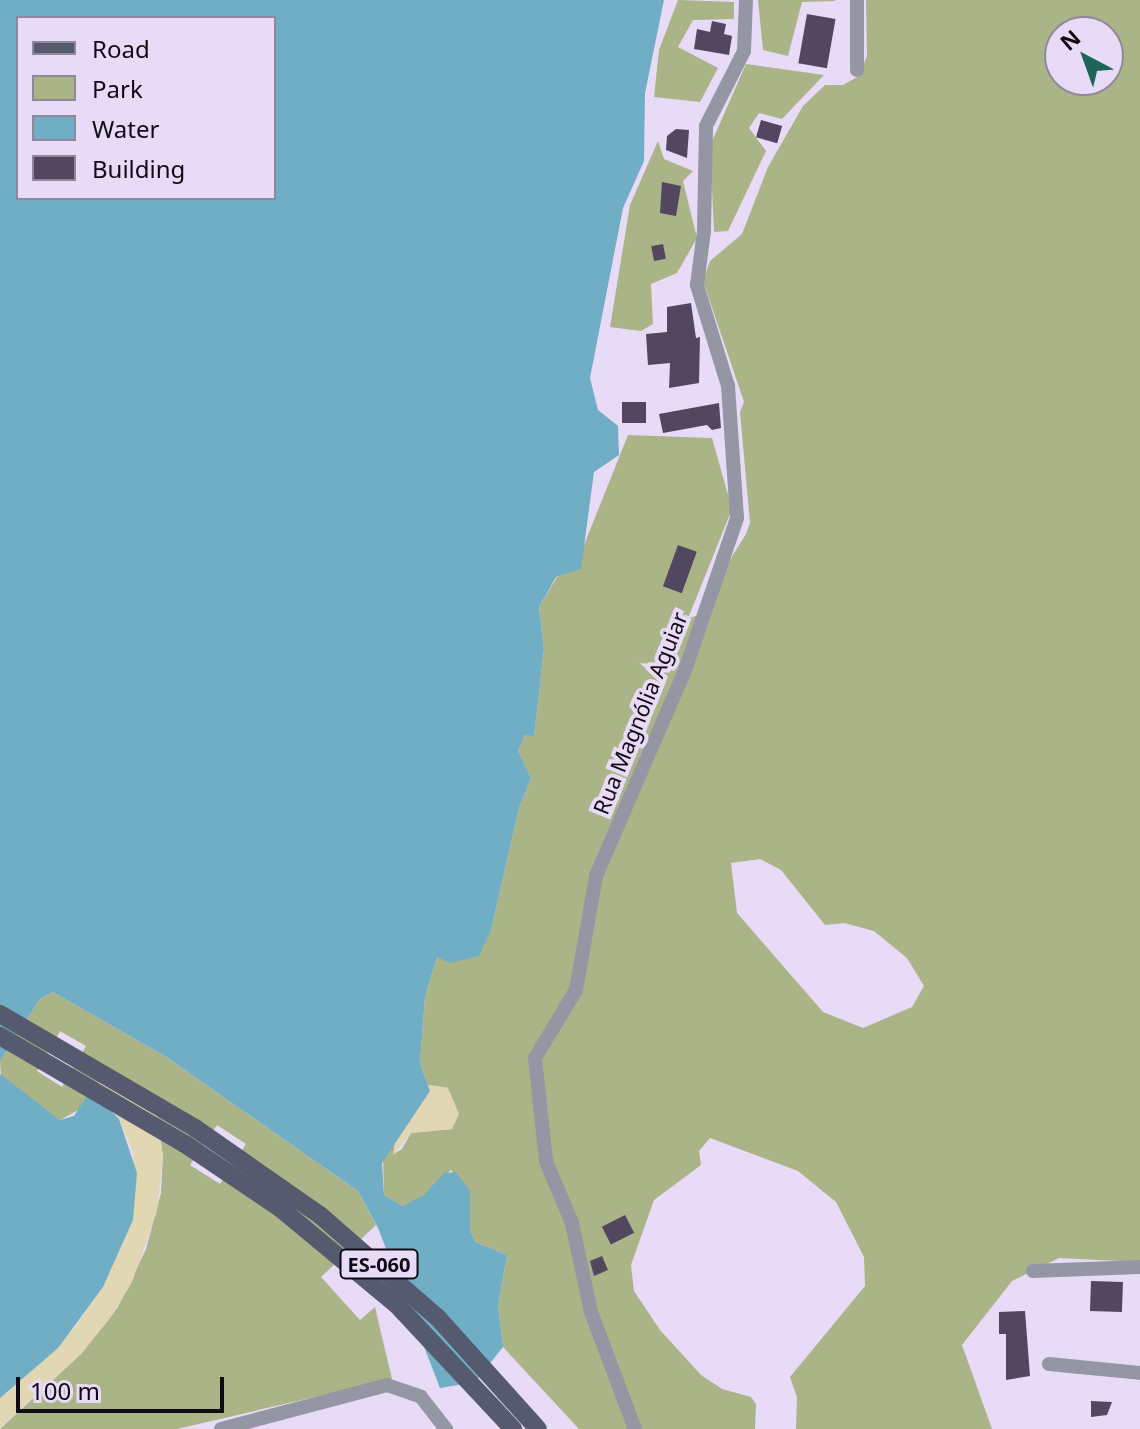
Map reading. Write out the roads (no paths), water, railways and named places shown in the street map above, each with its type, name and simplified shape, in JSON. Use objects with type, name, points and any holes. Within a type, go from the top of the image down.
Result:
[{"type":"main road","name":"ES-060","points":[[0,1014],[195,1128],[321,1216],[438,1318],[538,1429]]},
{"type":"main road","name":"ES-060","points":[[0,1036],[185,1144],[310,1231],[424,1332],[513,1429]]},
{"type":"street","name":"Rua Magnólia Aguiar","points":[[635,1429],[591,1312],[572,1223],[546,1161],[535,1058],[576,990],[596,876],[684,673],[737,518],[728,386],[697,285],[704,231],[706,126],[744,51],[746,0]]},
{"type":"street","points":[[857,0],[857,70]]},
{"type":"street","points":[[1033,1271],[1140,1267]]},
{"type":"street","points":[[1049,1364],[1140,1373]]},
{"type":"street","points":[[221,1429],[387,1385],[421,1397],[446,1429]]},
{"type":"water","points":[[0,0],[664,0],[645,93],[644,161],[623,208],[590,378],[598,410],[618,426],[619,455],[594,472],[581,569],[556,577],[539,607],[544,649],[534,736],[525,735],[518,751],[531,778],[519,808],[491,930],[479,956],[450,963],[437,957],[425,997],[420,1063],[430,1091],[382,1163],[384,1195],[403,1206],[424,1195],[444,1173],[456,1172],[470,1191],[470,1229],[475,1242],[507,1255],[498,1306],[503,1347],[475,1382],[440,1388],[378,1228],[358,1191],[165,1056],[53,992],[40,999],[0,1061]]},
{"type":"water","points":[[0,1074],[60,1120],[74,1116],[91,1090],[119,1119],[137,1173],[133,1220],[103,1287],[58,1348],[0,1398]]}]
